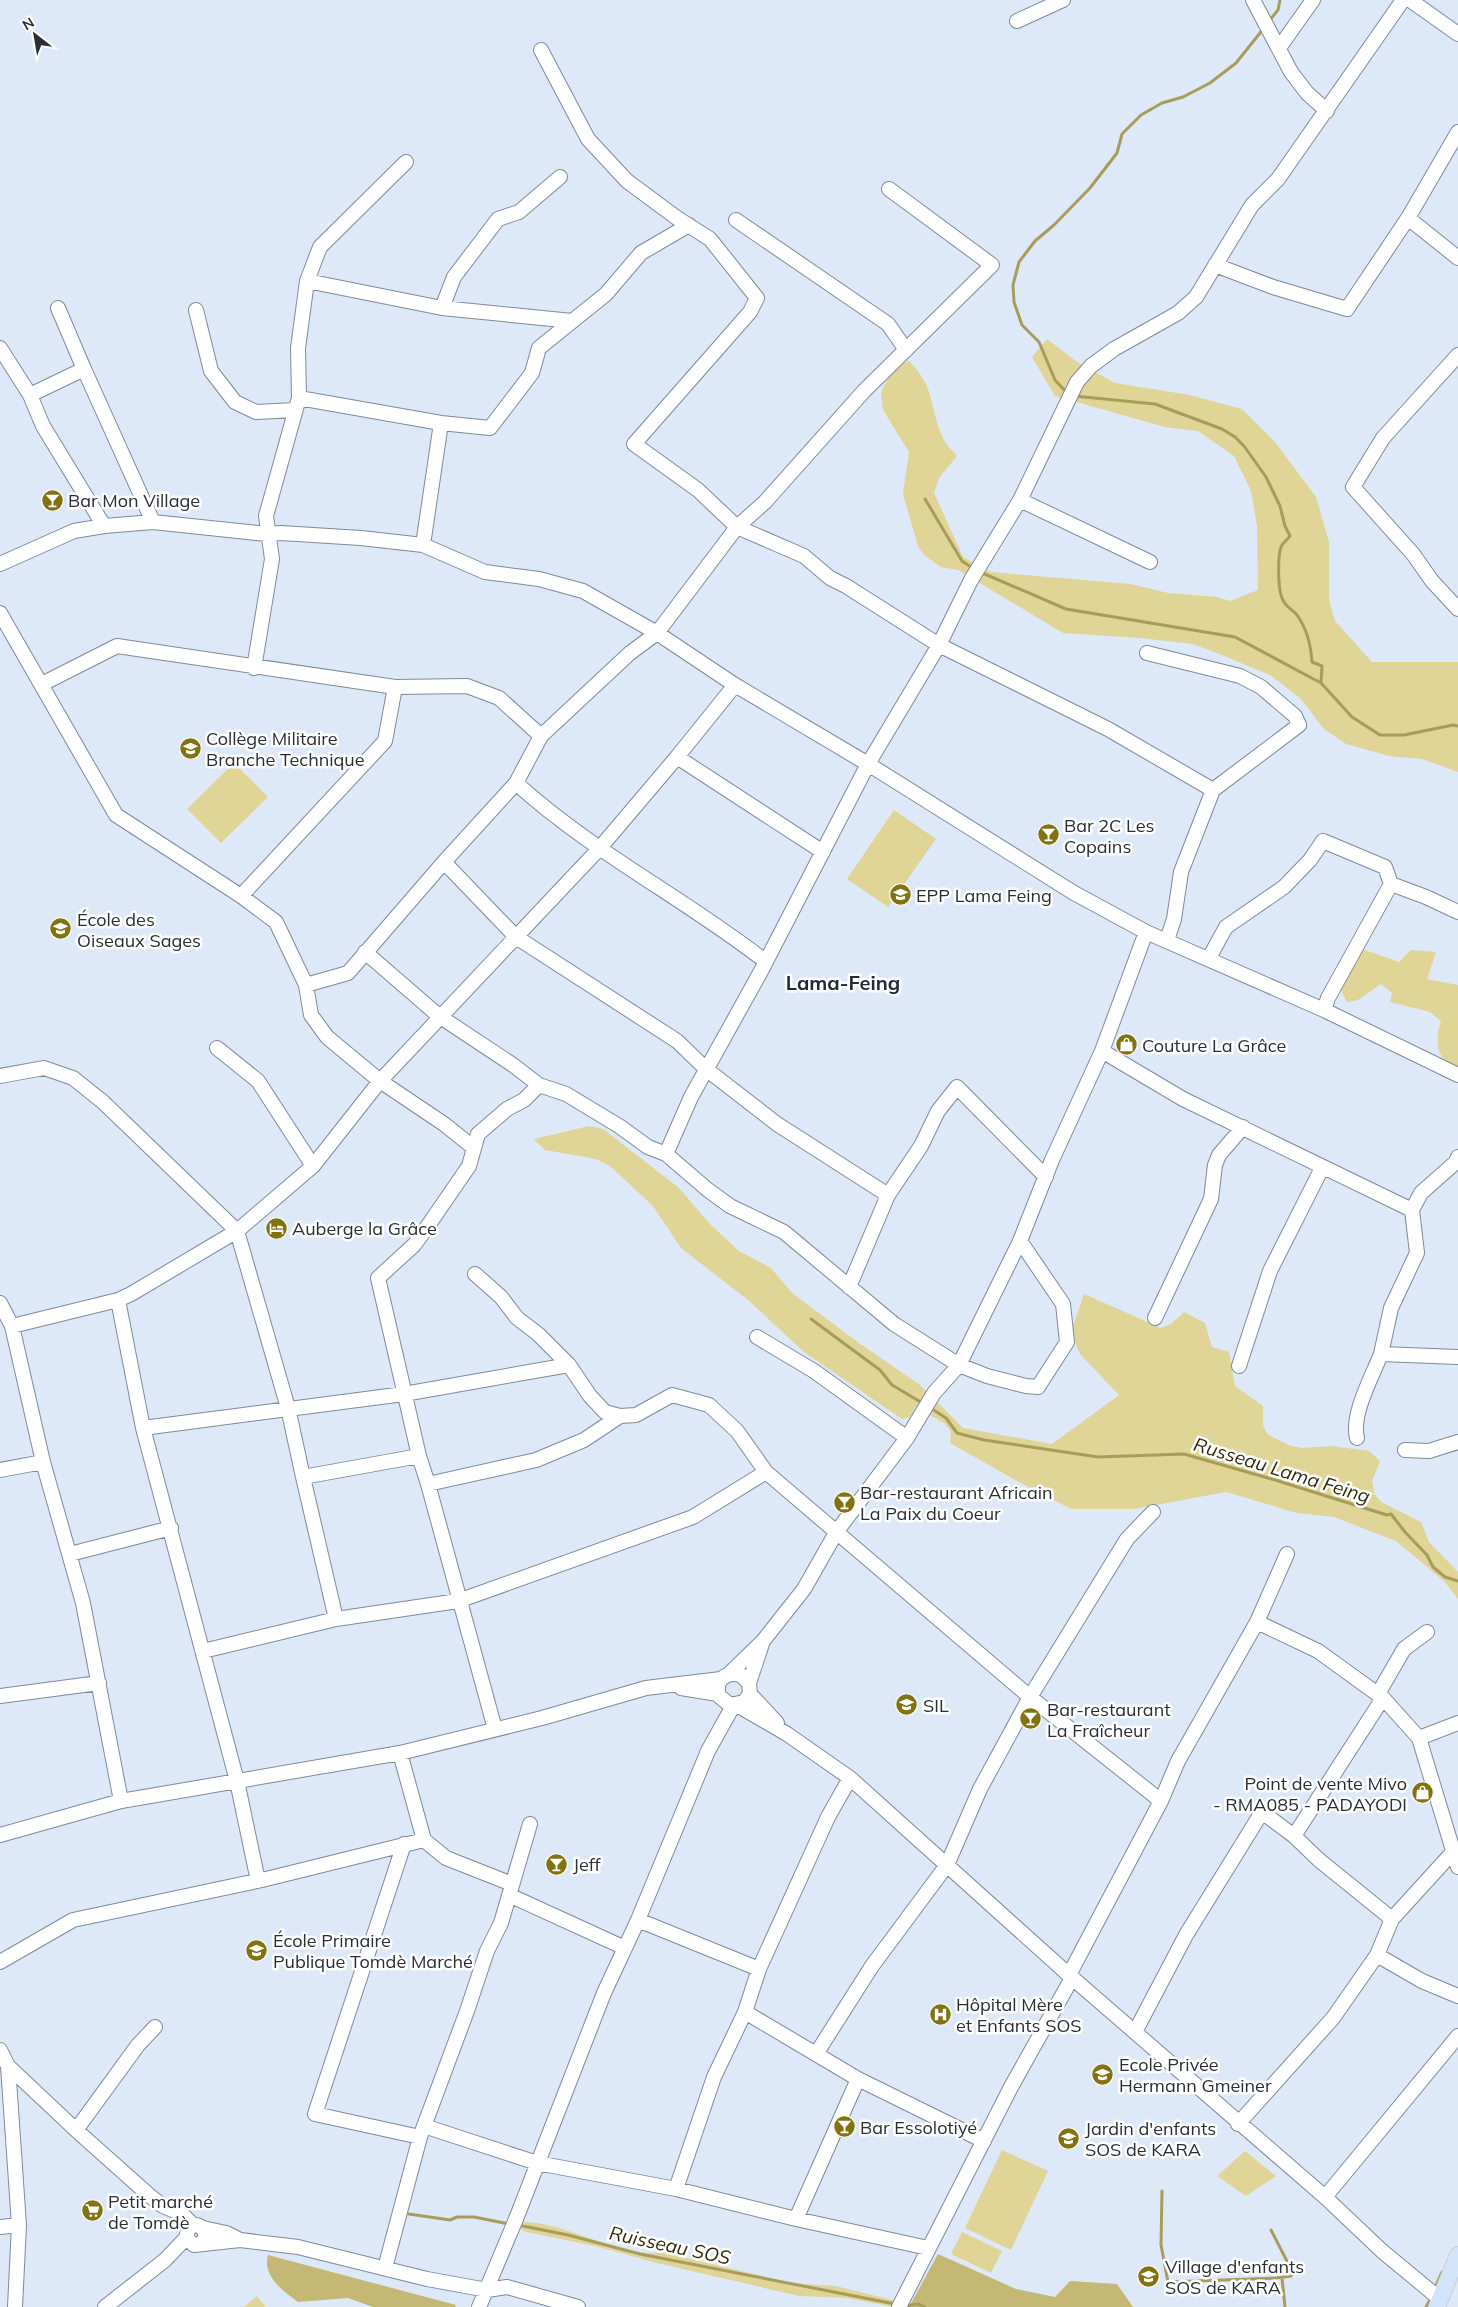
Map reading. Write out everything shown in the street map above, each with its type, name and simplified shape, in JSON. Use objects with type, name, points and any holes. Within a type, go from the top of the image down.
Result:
[{"type":"main road","points":[[1435,2298],[1458,2255]]},
{"type":"street","points":[[1017,21],[1063,0]]},
{"type":"street","points":[[1253,0],[1291,72],[1307,93],[1328,111]]},
{"type":"street","points":[[1279,48],[1313,0]]},
{"type":"street","points":[[666,1154],[677,1126],[706,1069],[823,852],[868,764],[939,645],[971,580],[1020,500],[1077,382],[1091,366],[1114,349],[1178,313],[1196,296],[1252,205],[1278,179],[1328,111],[1403,0]]},
{"type":"street","points":[[1410,0],[1458,34]]},
{"type":"street","points":[[542,50],[592,144],[627,181],[710,239],[757,298],[750,312],[634,444],[698,490],[737,527],[804,556],[830,578],[846,586],[939,645],[1108,729],[1213,790]]},
{"type":"street","points":[[1215,265],[1273,287],[1347,309],[1408,218],[1458,132]]},
{"type":"street","points":[[254,668],[272,559],[266,516],[297,404],[298,348],[307,281],[320,247],[406,162]]},
{"type":"street","points":[[442,308],[454,277],[498,219],[520,212],[560,176]]},
{"type":"street","points":[[306,985],[348,973],[444,862],[516,783],[541,736],[630,653],[657,633],[737,527],[765,502],[864,391],[992,265],[889,189]]},
{"type":"street","points":[[1408,218],[1458,258]]},
{"type":"street","points":[[736,220],[888,324],[906,350]]},
{"type":"street","points":[[196,310],[211,371],[235,402],[256,412],[297,404],[441,424],[490,428],[532,373],[539,348],[606,294],[642,253],[689,225]]},
{"type":"street","points":[[307,281],[442,308],[572,321]]},
{"type":"street","points":[[58,308],[153,522]]},
{"type":"street","points":[[0,348],[30,395],[43,426],[104,526]]},
{"type":"street","points":[[1458,355],[1383,438],[1353,487],[1413,554],[1432,581],[1458,609]]},
{"type":"street","points":[[30,395],[84,369]]},
{"type":"street","points":[[423,545],[441,424]]},
{"type":"street","points":[[1020,500],[1150,562]]},
{"type":"street","points":[[0,564],[74,531],[104,526],[153,522],[267,534],[281,533],[361,538],[423,545],[485,572],[539,579],[583,591],[657,633],[735,685],[868,764],[1074,893],[1146,932],[1324,1010],[1458,1075]]},
{"type":"street","points":[[0,613],[116,815],[241,896],[276,922],[306,985],[311,1015],[326,1037],[380,1081],[444,1124],[474,1148]]},
{"type":"street","points":[[42,684],[117,646],[395,688],[467,686],[499,698],[541,736]]},
{"type":"street","points":[[1147,652],[1240,676],[1261,687],[1295,716],[1299,725],[1213,790],[1181,872],[1174,919],[1167,940]]},
{"type":"street","points":[[12,1326],[118,1300],[237,1231],[313,1166],[380,1081],[439,1016],[599,849],[735,685]]},
{"type":"street","points":[[241,896],[385,741],[395,688]]},
{"type":"street","points":[[677,757],[823,852]]},
{"type":"street","points":[[516,783],[537,802],[599,849],[715,924],[765,961]]},
{"type":"street","points":[[1209,958],[1226,927],[1284,887],[1310,860],[1323,841],[1385,867],[1391,884],[1328,998],[1324,1010]]},
{"type":"street","points":[[444,862],[516,937],[676,1041],[706,1069],[777,1124],[888,1195]]},
{"type":"street","points":[[1391,884],[1426,897],[1458,912]]},
{"type":"street","points":[[1146,932],[1102,1052],[1052,1160],[1020,1241],[959,1365],[934,1393],[907,1438],[837,1531],[804,1589],[763,1641],[726,1676],[718,1687],[727,1701],[787,1734],[850,1778],[1238,2124],[1325,2197],[1435,2298]]},
{"type":"street","points":[[365,952],[439,1016],[513,1065],[539,1085],[566,1094],[619,1126],[648,1147],[666,1154],[730,1206],[784,1232],[894,1324],[959,1365],[987,1376],[1026,1386],[1038,1387],[1067,1342],[1063,1304],[1020,1241]]},
{"type":"street","points":[[217,1048],[258,1081],[313,1166]]},
{"type":"street","points":[[1102,1052],[1183,1099],[1243,1126],[1322,1168],[1412,1210]]},
{"type":"street","points":[[0,1076],[44,1068],[73,1078],[104,1102],[237,1231],[288,1408],[336,1619]]},
{"type":"street","points":[[495,1730],[419,1456],[378,1278],[414,1245],[423,1233],[469,1166],[478,1134],[507,1109],[524,1100],[539,1085]]},
{"type":"street","points":[[849,1287],[888,1195],[921,1146],[938,1111],[957,1087],[1046,1177]]},
{"type":"street","points":[[1155,1318],[1211,1199],[1215,1165],[1219,1155],[1243,1126]]},
{"type":"street","points":[[1357,1438],[1354,1428],[1362,1401],[1381,1354],[1390,1308],[1416,1253],[1412,1210],[1421,1193],[1456,1162],[1458,1157]]},
{"type":"street","points":[[1239,1366],[1270,1271],[1322,1168]]},
{"type":"street","points":[[475,1274],[501,1297],[516,1318],[538,1334],[569,1365],[590,1396],[605,1412],[620,1416],[636,1416],[672,1396],[709,1405],[737,1430],[766,1472],[1030,1697],[1161,1801]]},
{"type":"street","points":[[118,1300],[143,1428],[237,1781],[258,1881]]},
{"type":"street","points":[[0,1302],[12,1326],[43,1462],[70,1554],[99,1683],[121,1801]]},
{"type":"street","points":[[757,1337],[814,1371],[907,1438]]},
{"type":"street","points":[[1381,1354],[1458,1357]]},
{"type":"street","points":[[143,1428],[404,1394],[569,1365]]},
{"type":"street","points":[[428,1484],[536,1460],[584,1440],[620,1416]]},
{"type":"street","points":[[1405,1450],[1429,1451],[1458,1442]]},
{"type":"street","points":[[303,1477],[419,1456]]},
{"type":"street","points":[[0,1470],[43,1462]]},
{"type":"street","points":[[203,1651],[336,1619],[458,1602],[693,1517],[766,1472]]},
{"type":"street","points":[[816,2054],[872,1966],[947,1865],[980,1789],[1030,1697],[1127,1539],[1153,1512]]},
{"type":"street","points":[[70,1554],[171,1528]]},
{"type":"street","points":[[900,2303],[1161,1801],[1178,1761],[1257,1622],[1287,1554]]},
{"type":"street","points":[[1257,1622],[1318,1651],[1380,1696],[1419,1738],[1458,1867]]},
{"type":"street","points":[[1294,1836],[1380,1696],[1404,1649],[1426,1632]]},
{"type":"street","points":[[663,1685],[727,1701],[744,1702],[763,1641]]},
{"type":"street","points":[[0,1835],[121,1801],[400,1753],[495,1730],[663,1685],[726,1676],[741,1675],[749,1688],[787,1734]]},
{"type":"street","points":[[0,1696],[99,1683]]},
{"type":"street","points":[[479,2307],[516,2219],[604,1992],[638,1920],[727,1701]]},
{"type":"street","points":[[1419,1738],[1458,1723]]},
{"type":"street","points":[[400,1753],[424,1840],[446,1858],[511,1889],[625,1948]]},
{"type":"street","points":[[676,2189],[714,2077],[745,2012],[759,1968],[828,1817],[850,1778]]},
{"type":"street","points":[[1134,2032],[1186,1935],[1262,1812],[1294,1836],[1319,1860],[1392,1918]]},
{"type":"street","points":[[385,2268],[422,2132],[487,1951],[501,1923],[530,1824]]},
{"type":"street","points":[[0,1962],[73,1920],[258,1881],[424,1840]]},
{"type":"street","points":[[404,1844],[315,2114],[422,2132],[537,2163],[676,2189],[796,2219],[928,2248]]},
{"type":"street","points":[[1238,2124],[1333,2018],[1377,1955],[1392,1918],[1453,1852]]},
{"type":"street","points":[[638,1920],[759,1968]]},
{"type":"street","points":[[1377,1955],[1422,1981],[1458,1996]]},
{"type":"street","points":[[745,2012],[858,2079],[984,2141]]},
{"type":"street","points":[[76,2130],[138,2045],[155,2026]]},
{"type":"street","points":[[1325,2197],[1458,2036]]},
{"type":"street","points":[[0,2050],[8,2066],[76,2130],[163,2206],[182,2214],[194,2236],[222,2243],[240,2240],[298,2247],[427,2279],[487,2290],[507,2287],[578,2307]]},
{"type":"street","points":[[8,2066],[18,2226],[15,2307]]},
{"type":"street","points":[[796,2219],[858,2079]]},
{"type":"street","points":[[0,2226],[18,2226]]},
{"type":"street","points":[[105,2307],[194,2236]]},
{"type":"shaded area","points":[[1047,339],[1077,362],[1115,383],[1190,395],[1242,409],[1275,442],[1316,497],[1329,542],[1329,600],[1335,621],[1372,662],[1458,662],[1458,772],[1422,759],[1389,756],[1346,744],[1324,729],[1300,698],[1270,675],[1193,644],[1140,638],[1063,633],[958,570],[941,567],[923,554],[918,546],[903,494],[909,452],[883,410],[881,393],[889,376],[902,364],[909,361],[924,380],[943,438],[957,456],[939,478],[934,493],[963,557],[991,572],[1130,584],[1168,593],[1217,597],[1230,601],[1258,590],[1257,526],[1251,491],[1234,456],[1198,431],[1165,427],[1055,396],[1032,357]]},
{"type":"shaded area","points":[[234,763],[268,797],[221,843],[187,809]]},
{"type":"shaded area","points":[[894,810],[936,839],[888,907],[847,879]]},
{"type":"shaded area","points":[[1362,949],[1399,962],[1411,950],[1436,952],[1427,979],[1458,985],[1458,1069],[1441,1055],[1438,1036],[1441,1021],[1430,1012],[1390,1002],[1392,993],[1381,984],[1358,1000],[1347,1002],[1340,989]]},
{"type":"shaded area","points":[[589,1126],[603,1129],[679,1188],[710,1224],[739,1251],[771,1268],[792,1293],[920,1385],[963,1428],[1052,1444],[1119,1395],[1080,1354],[1071,1332],[1084,1294],[1161,1328],[1171,1324],[1184,1312],[1205,1323],[1212,1347],[1229,1352],[1235,1386],[1263,1406],[1263,1425],[1267,1434],[1288,1445],[1302,1448],[1331,1446],[1369,1451],[1380,1461],[1372,1481],[1375,1495],[1381,1502],[1421,1522],[1429,1542],[1458,1572],[1458,1599],[1445,1582],[1396,1541],[1334,1517],[1297,1513],[1226,1492],[1134,1509],[1071,1509],[950,1443],[951,1431],[944,1423],[915,1407],[911,1417],[902,1419],[804,1352],[748,1300],[681,1248],[653,1206],[610,1166],[596,1159],[545,1150],[534,1139]]},
{"type":"shaded area","points":[[1002,2150],[1048,2171],[1011,2250],[965,2228]]},
{"type":"shaded area","points":[[1245,2151],[1276,2176],[1246,2196],[1217,2176]]},
{"type":"shaded area","points":[[522,2222],[558,2228],[611,2246],[646,2253],[662,2252],[791,2283],[836,2286],[908,2304],[924,2303],[944,2307],[894,2307],[847,2298],[799,2296],[657,2263],[599,2247],[527,2232],[521,2230]]},
{"type":"shaded area","points":[[962,2232],[1002,2251],[991,2273],[951,2254]]},
{"type":"shaded area","points":[[938,2254],[1016,2289],[1055,2297],[1070,2281],[1117,2284],[1133,2307],[909,2307]]},
{"type":"shaded area","points":[[268,2255],[456,2305],[455,2307],[373,2307],[348,2298],[298,2302],[280,2288],[271,2276],[267,2263]]},
{"type":"shaded area","points":[[257,2296],[266,2307],[244,2307]]},
{"type":"waterway","points":[[1269,21],[1278,10],[1280,0]]},
{"type":"waterway","points":[[1067,393],[1055,380],[1039,342],[1022,325],[1014,302],[1013,285],[1019,262],[1035,241],[1054,225],[1090,188],[1117,153],[1122,134],[1141,115],[1162,103],[1183,97],[1210,83],[1236,63],[1264,28]]},
{"type":"waterway","points":[[1074,396],[1155,404],[1222,429],[1235,437],[1244,446],[1266,477],[1280,506],[1285,526],[1290,536],[1282,545],[1279,555],[1282,598],[1285,604],[1297,615],[1306,632],[1312,662],[1322,666],[1321,683]]},
{"type":"waterway","name":"Russeau Lama Feing","points":[[925,499],[962,561],[974,569]]},
{"type":"waterway","name":"Russeau Lama Feing","points":[[980,572],[1066,609],[1235,637],[1321,683],[1352,717],[1380,735],[1404,735],[1453,725],[1458,726]]},
{"type":"waterway","name":"Russeau Lama Feing","points":[[811,1319],[880,1370],[892,1385],[924,1404]]},
{"type":"waterway","name":"Russeau Lama Feing","points":[[929,1407],[946,1418],[957,1433],[984,1440],[1098,1457],[1184,1454],[1387,1515],[1391,1514],[1427,1555],[1433,1567],[1445,1577],[1458,1581]]},
{"type":"waterway","points":[[1162,2191],[1161,2245],[1168,2282],[1291,2276],[1293,2273],[1271,2230]]},
{"type":"waterway","name":"Ruisseau SOS","points":[[409,2214],[450,2220],[457,2217],[474,2217],[509,2224]]},
{"type":"waterway","name":"Ruisseau SOS","points":[[518,2225],[568,2235],[640,2254],[895,2304]]},
{"type":"waterway","points":[[1434,2290],[1442,2272]]},
{"type":"waterway","points":[[1282,2278],[1285,2307]]},
{"type":"waterway","points":[[1426,2307],[1431,2298]]},
{"type":"waterway","name":"Ruisseau SOS","points":[[904,2306],[918,2304],[925,2307]]},
{"type":"place","name":"Bar Mon Village","points":[[52,500]]},
{"type":"place","name":"Collège Militaire Branche Technique","points":[[190,748]]},
{"type":"place","name":"Bar 2C Les Copains","points":[[1048,835]]},
{"type":"place","name":"EPP Lama Feing","points":[[900,895]]},
{"type":"place","name":"École des Oiseaux Sages","points":[[61,929]]},
{"type":"place","name":"Couture La Grâce","points":[[1126,1045]]},
{"type":"place","name":"Auberge la Grâce","points":[[276,1228]]},
{"type":"place","name":"Bar-restaurant Africain La Paix du Coeur","points":[[844,1502]]},
{"type":"place","name":"SIL","points":[[907,1705]]},
{"type":"place","name":"Bar-restaurant La Fraîcheur","points":[[1031,1719]]},
{"type":"place","name":"Point de vente Mivo - RMA085 - PADAYODI","points":[[1423,1793]]},
{"type":"place","name":"Jeff","points":[[557,1864]]},
{"type":"place","name":"École Primaire Publique Tomdè Marché","points":[[257,1950]]},
{"type":"place","name":"Hôpital Mère et Enfants SOS","points":[[940,2014]]},
{"type":"place","name":"Ecole Privée Hermann Gmeiner","points":[[1103,2074]]},
{"type":"place","name":"Bar Essolotiyé","points":[[844,2127]]},
{"type":"place","name":"Jardin d'enfants SOS de KARA","points":[[1069,2138]]},
{"type":"place","name":"Petit marché de Tomdè","points":[[92,2211]]},
{"type":"place","name":"Village d'enfants SOS de KARA","points":[[1149,2276]]},
{"type":"district","name":"Lama-Feing","points":[[843,982]]}]
